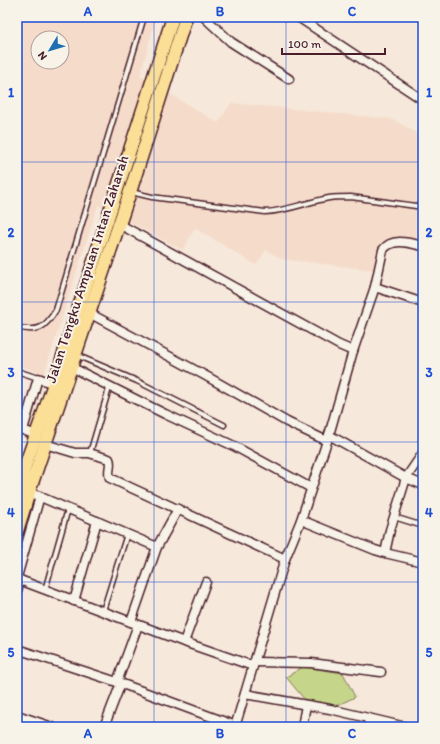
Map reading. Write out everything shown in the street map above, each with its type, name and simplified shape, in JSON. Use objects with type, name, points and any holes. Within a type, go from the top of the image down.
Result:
[{"type":"main road","name":"Jalan Tengku Ampuan Intan Zaharah","points":[[17,496],[21,465],[36,435],[54,384],[173,17]]},
{"type":"main road","name":"Jalan Tengku Ampuan Intan Zaharah","points":[[17,531],[34,494],[45,444],[130,192],[186,17]]},
{"type":"main road","points":[[107,218],[119,224]]},
{"type":"street","points":[[204,17],[231,42],[290,79]]},
{"type":"street","points":[[298,17],[423,100]]},
{"type":"street","points":[[119,224],[332,342],[353,351]]},
{"type":"street","points":[[17,650],[119,683],[236,727],[253,664],[285,559],[301,520],[328,438],[353,351],[376,286],[383,250],[385,247],[394,243],[408,243],[423,246]]},
{"type":"street","points":[[376,286],[423,303]]},
{"type":"street","points":[[89,312],[287,422],[328,438],[406,478],[423,485]]},
{"type":"street","points":[[71,366],[165,414],[234,446],[311,488]]},
{"type":"street","points":[[36,435],[20,429],[38,378],[54,384]]},
{"type":"street","points":[[45,444],[75,453],[89,454],[109,459],[108,474],[110,478],[285,559]]},
{"type":"street","points":[[385,553],[406,478],[423,453]]},
{"type":"street","points":[[17,590],[34,494],[156,547]]},
{"type":"street","points":[[104,727],[119,683],[156,547],[178,509]]},
{"type":"street","points":[[301,520],[375,550],[423,562]]},
{"type":"street","points":[[74,601],[97,521]]},
{"type":"street","points":[[18,578],[45,590],[134,624],[253,664],[311,663],[381,672]]},
{"type":"street","points":[[184,642],[206,582]]},
{"type":"street","points":[[245,694],[306,705],[368,723],[406,727]]},
{"type":"street","points":[[302,727],[306,705]]},
{"type":"street","points":[[17,715],[40,725],[52,727]]},
{"type":"lane","points":[[17,327],[26,330],[38,329],[46,324],[56,310],[144,17]]},
{"type":"lane","points":[[130,192],[152,197],[265,212],[304,205],[328,198],[340,197],[423,207]]},
{"type":"lane","points":[[75,355],[138,381],[224,425]]},
{"type":"lane","points":[[17,371],[38,378]]},
{"type":"lane","points":[[89,454],[110,385]]},
{"type":"lane","points":[[45,590],[68,509]]},
{"type":"lane","points":[[394,517],[423,526]]},
{"type":"lane","points":[[103,612],[127,534]]},
{"type":"shaded area","points":[[17,17],[156,17],[140,76],[218,123],[231,103],[391,119],[417,133],[423,148],[423,242],[400,238],[394,239],[382,249],[374,270],[282,259],[266,250],[256,265],[195,228],[183,250],[98,205],[44,374],[17,365]]},
{"type":"green space","points":[[303,667],[343,673],[355,697],[336,706],[305,700],[286,677]]}]
